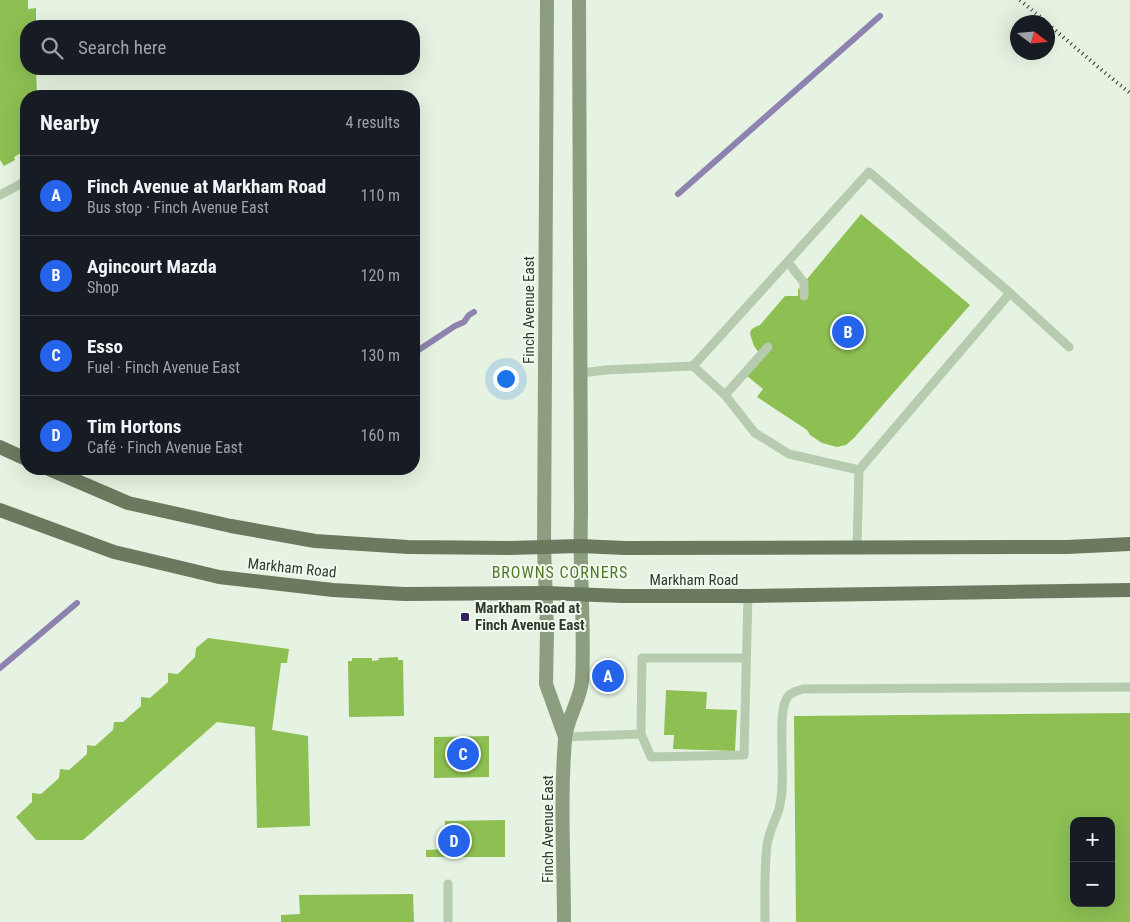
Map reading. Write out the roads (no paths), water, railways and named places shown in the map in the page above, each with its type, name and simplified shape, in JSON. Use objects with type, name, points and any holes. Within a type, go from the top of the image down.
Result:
[{"type":"main road","name":"Finch Avenue East","points":[[547,0],[544,547],[547,630],[546,684],[565,737]]},
{"type":"main road","name":"Finch Avenue East","points":[[564,922],[563,786],[565,737],[582,684],[584,629],[580,546],[579,0]]},
{"type":"main road","points":[[0,447],[20,456]]},
{"type":"main road","name":"Markham Road","points":[[63,475],[128,503],[231,526],[315,541],[408,547],[509,548],[580,546],[625,548],[1067,548],[1130,544]]},
{"type":"main road","name":"Markham Road","points":[[0,510],[114,552],[219,577],[333,590],[404,594],[546,593],[748,596],[1130,590]]},
{"type":"lane","points":[[693,366],[869,172],[1010,293],[1069,347]]},
{"type":"lane","points":[[0,195],[20,184]]},
{"type":"lane","points":[[788,262],[804,283],[804,296]]},
{"type":"lane","points":[[857,548],[859,470],[1010,293]]},
{"type":"lane","points":[[725,394],[768,347]]},
{"type":"lane","points":[[581,373],[693,366],[725,394],[755,433],[789,454],[859,470]]},
{"type":"lane","points":[[746,658],[642,658],[641,734],[650,757],[744,755],[748,596]]},
{"type":"lane","points":[[765,922],[765,863],[767,844],[782,796],[782,724],[786,698],[793,692],[803,689],[1130,687]]},
{"type":"lane","points":[[565,737],[641,734]]},
{"type":"lane","points":[[448,884],[448,922]]},
{"type":"waterway","points":[[678,194],[880,16]]},
{"type":"waterway","points":[[420,349],[464,322],[474,312]]},
{"type":"waterway","points":[[0,668],[77,603]]},
{"type":"railway","points":[[1020,0],[1038,15]]},
{"type":"railway","points":[[1055,30],[1130,93]]},
{"type":"place","name":"Agincourt Mazda","points":[[848,332]]},
{"type":"place","name":"Markham Road at Finch Avenue East","points":[[465,617]]},
{"type":"place","name":"Finch Avenue at Markham Road","points":[[608,676]]},
{"type":"place","name":"Esso","points":[[463,754]]},
{"type":"place","name":"Tim Hortons","points":[[454,841]]},
{"type":"district","name":"BROWNS CORNERS","points":[[560,572]]}]
